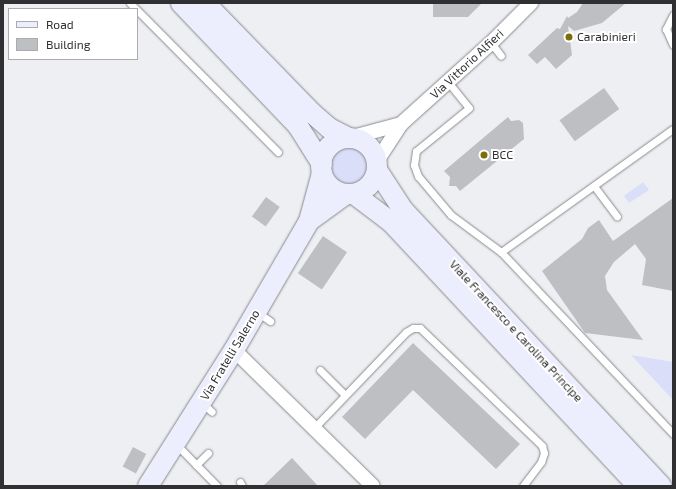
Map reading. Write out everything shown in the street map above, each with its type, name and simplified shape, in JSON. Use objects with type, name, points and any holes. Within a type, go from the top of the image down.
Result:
[{"type":"street","name":"Viale Francesco e Carolina Principe","points":[[181,3],[298,126],[331,187],[350,194],[391,222],[638,486]]},
{"type":"street","name":"Viale Francesco e Carolina Principe","points":[[205,3],[312,113],[329,128],[348,138],[363,142],[369,147],[377,165],[403,210],[661,486]]},
{"type":"street","name":"Via Vittorio Alfieri","points":[[377,165],[401,124],[491,43],[531,3]]},
{"type":"street","name":"Via Vittorio Alfieri","points":[[348,138],[401,124]]},
{"type":"street","points":[[322,168],[328,149],[341,140],[348,138]]},
{"type":"street","points":[[350,194],[369,186],[377,165]]},
{"type":"street","name":"Via Fratelli Salerno","points":[[148,486],[176,444],[207,407],[234,350],[263,317],[310,222],[322,168]]},
{"type":"street","name":"Via Fratelli Salerno","points":[[310,222],[350,194]]},
{"type":"street","points":[[234,350],[373,486]]},
{"type":"lane","points":[[138,10],[278,152]]},
{"type":"lane","points":[[673,15],[666,29],[673,45]]},
{"type":"lane","points":[[491,43],[502,56]]},
{"type":"lane","points":[[448,82],[469,108],[416,151],[415,170],[451,214],[501,252],[673,434]]},
{"type":"lane","points":[[501,252],[673,129]]},
{"type":"lane","points":[[594,186],[617,216]]},
{"type":"lane","points":[[314,428],[406,332],[413,328],[420,328],[542,446],[544,454],[541,462],[523,486]]},
{"type":"lane","points":[[320,370],[345,395]]},
{"type":"lane","points":[[176,444],[216,486]]},
{"type":"lane","points":[[196,465],[208,453]]},
{"type":"shaded area","points":[[351,146],[366,152],[372,167],[366,182],[351,188],[336,182],[330,167],[336,152]]},
{"type":"shaded area","points":[[643,182],[649,190],[629,203],[624,196]]},
{"type":"shaded area","points":[[631,355],[673,362],[673,400]]},
{"type":"building","points":[[433,3],[482,3],[468,17],[433,17]]},
{"type":"building","name":"Carabinieri","points":[[583,3],[626,3],[602,23],[574,31],[568,26],[572,55],[556,69],[545,57],[537,64],[528,55],[557,28],[560,29],[567,16],[568,18],[577,12]]},
{"type":"building","points":[[604,88],[619,109],[575,141],[560,120]]},
{"type":"building","name":"BCC","points":[[508,117],[511,121],[519,120],[523,123],[524,139],[460,191],[456,186],[449,186],[450,177],[444,171]]},
{"type":"building","points":[[266,197],[280,207],[266,226],[252,216]]},
{"type":"building","points":[[673,198],[673,291],[642,285],[646,259],[635,244],[614,262],[605,276],[607,290],[643,340],[585,333],[542,271],[582,239],[588,228],[599,220],[613,241]]},
{"type":"building","points":[[323,236],[347,252],[322,290],[298,273]]},
{"type":"building","points":[[413,343],[520,444],[496,469],[413,390],[365,439],[342,417]]},
{"type":"building","points":[[133,447],[146,454],[136,473],[123,466]]},
{"type":"building","points":[[292,458],[318,486],[263,486]]},
{"type":"place","name":"Carabinieri","points":[[569,37]]},
{"type":"place","name":"BCC","points":[[484,155]]}]
